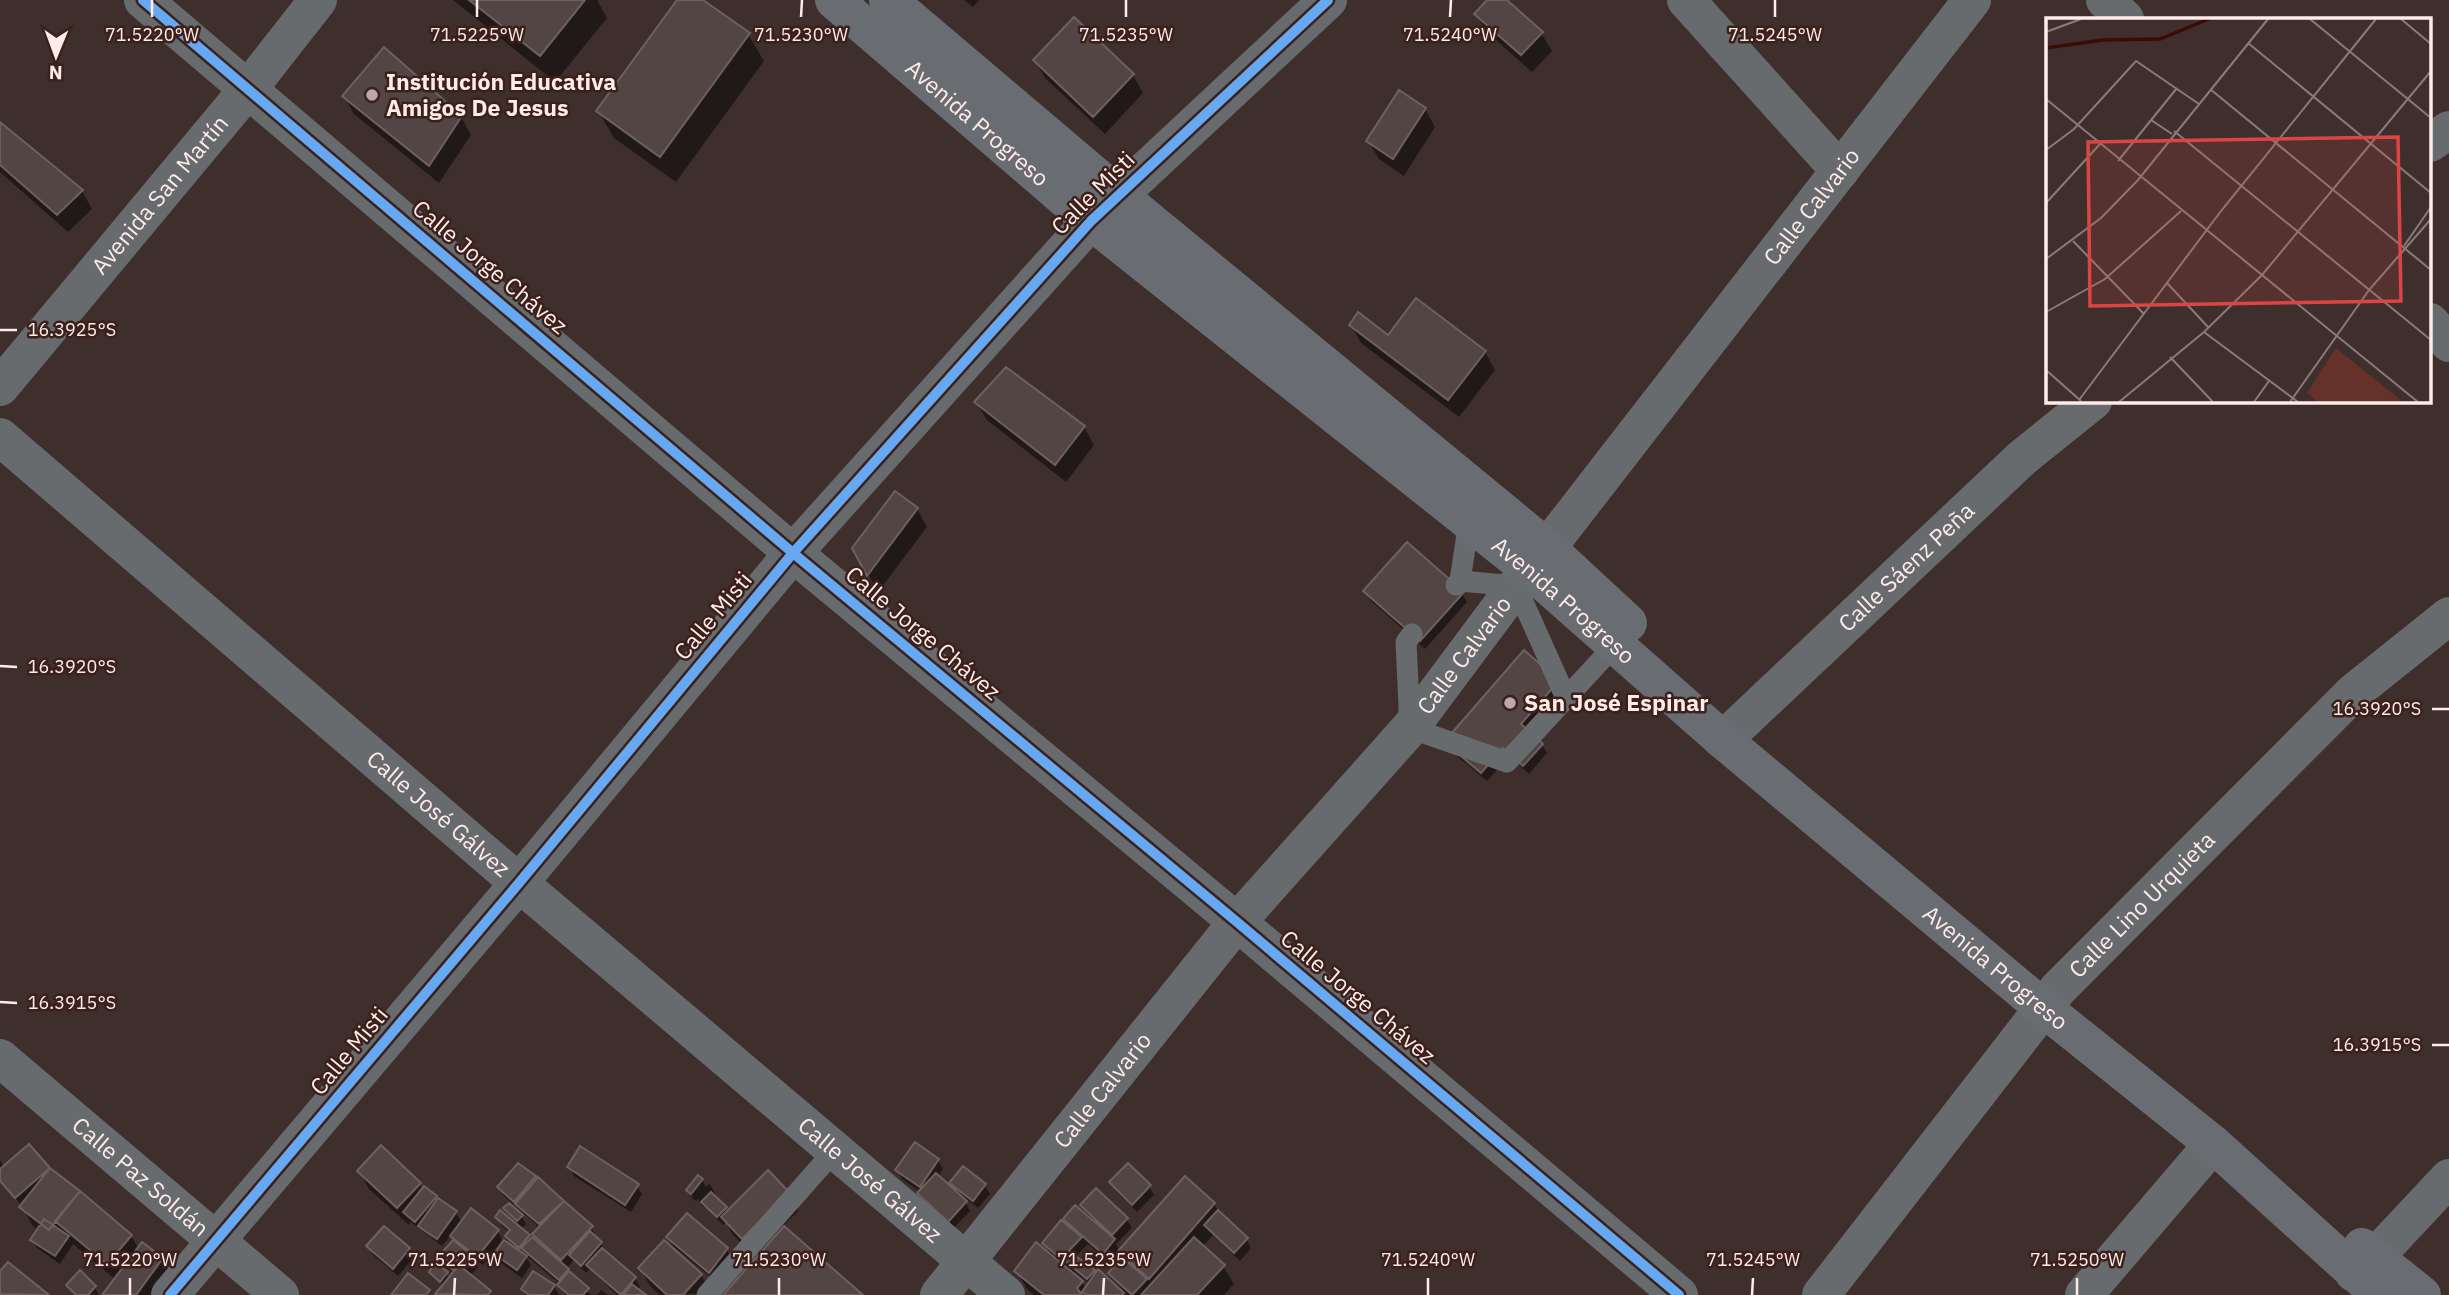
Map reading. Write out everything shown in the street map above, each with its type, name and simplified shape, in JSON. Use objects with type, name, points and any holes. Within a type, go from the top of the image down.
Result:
[{"type":"main road","name":"Avenida Progreso","points":[[834,0],[1091,221],[1531,568],[1731,732],[2050,998],[2370,1275]]},
{"type":"main road","name":"Avenida Progreso","points":[[888,0],[1118,195],[1615,645],[1731,732]]},
{"type":"main road","name":"Avenida Progreso","points":[[2050,998],[2213,1144],[2370,1275],[2422,1295]]},
{"type":"street","name":"Calle Jorge Chávez","points":[[143,0],[793,553],[1237,922],[1679,1295]]},
{"type":"street","name":"Avenida San Martín","points":[[0,387],[249,88],[318,0]]},
{"type":"street","name":"Calle Misti","points":[[170,1295],[519,883],[793,553],[1091,221],[1328,0]]},
{"type":"street","points":[[1686,0],[1840,171]]},
{"type":"street","name":"Calle Calvario","points":[[939,1295],[1237,922],[1410,729],[1531,568],[1972,0]]},
{"type":"street","points":[[2105,0],[2124,18]]},
{"type":"street","points":[[2432,142],[2449,130]]},
{"type":"street","points":[[2432,324],[2449,343]]},
{"type":"street","name":"Calle Sáenz Peña","points":[[1731,732],[2022,458],[2092,402]]},
{"type":"street","name":"Calle José Gálvez","points":[[0,436],[519,883],[1006,1295]]},
{"type":"street","name":"Calle Lino Urquieta","points":[[1821,1295],[2050,998],[2354,692],[2449,617]]},
{"type":"street","name":"Calle Paz Soldán","points":[[0,1058],[280,1295]]},
{"type":"street","points":[[2084,1295],[2213,1144]]},
{"type":"street","points":[[2370,1275],[2449,1178]]},
{"type":"lane","points":[[1469,521],[1458,583],[1531,568],[1566,698]]},
{"type":"lane","points":[[1412,634],[1406,642],[1410,729],[1507,762],[1615,645]]},
{"type":"lane","points":[[706,1295],[836,1149]]},
{"type":"building","points":[[469,0],[585,0],[540,56]]},
{"type":"building","points":[[677,0],[703,0],[750,33],[660,157],[596,111]]},
{"type":"building","points":[[1487,0],[1507,0],[1543,32],[1521,55],[1474,14]]},
{"type":"building","points":[[1074,17],[1134,74],[1093,117],[1033,60]]},
{"type":"building","points":[[384,47],[462,116],[429,166],[342,96]]},
{"type":"building","points":[[1399,90],[1426,108],[1393,159],[1366,141]]},
{"type":"building","points":[[0,122],[83,190],[57,215],[0,165]]},
{"type":"building","points":[[1416,298],[1486,351],[1448,400],[1349,325],[1358,312],[1388,335]]},
{"type":"building","points":[[1006,367],[1085,426],[1055,465],[974,402]]},
{"type":"building","points":[[895,491],[918,508],[867,576],[852,548]]},
{"type":"building","points":[[1407,542],[1464,592],[1420,641],[1363,591]]},
{"type":"building","points":[[1524,650],[1559,681],[1521,724],[1543,744],[1523,766],[1503,748],[1481,773],[1444,742]]},
{"type":"building","points":[[915,1142],[939,1159],[920,1187],[895,1170]]},
{"type":"building","points":[[29,1144],[50,1168],[15,1198],[0,1181],[0,1169]]},
{"type":"building","points":[[381,1145],[421,1183],[397,1208],[357,1171]]},
{"type":"building","points":[[580,1146],[639,1184],[625,1205],[567,1167]]},
{"type":"building","points":[[518,1163],[536,1176],[514,1202],[497,1187]]},
{"type":"building","points":[[1128,1163],[1151,1185],[1132,1205],[1109,1182]]},
{"type":"building","points":[[963,1166],[986,1184],[973,1201],[949,1183]]},
{"type":"building","points":[[50,1168],[80,1191],[49,1230],[19,1207]]},
{"type":"building","points":[[768,1170],[789,1192],[742,1239],[721,1217]]},
{"type":"building","points":[[936,1173],[967,1201],[948,1222],[917,1193]]},
{"type":"building","points":[[698,1175],[703,1179],[691,1194],[686,1190]]},
{"type":"building","points":[[1185,1176],[1215,1203],[1149,1279],[1118,1251]]},
{"type":"building","points":[[538,1177],[564,1201],[539,1224],[515,1204]]},
{"type":"building","points":[[424,1186],[437,1196],[415,1222],[403,1212]]},
{"type":"building","points":[[1096,1188],[1128,1218],[1112,1235],[1080,1205]]},
{"type":"building","points":[[80,1191],[132,1235],[107,1264],[55,1221]]},
{"type":"building","points":[[711,1192],[727,1207],[717,1217],[701,1202]]},
{"type":"building","points":[[438,1198],[457,1211],[437,1239],[418,1226]]},
{"type":"building","points":[[564,1201],[593,1226],[561,1260],[532,1234]]},
{"type":"building","points":[[509,1203],[523,1215],[517,1221],[503,1208]]},
{"type":"building","points":[[1075,1205],[1115,1239],[1103,1254],[1063,1219]]},
{"type":"building","points":[[471,1208],[499,1230],[477,1257],[450,1236]]},
{"type":"building","points":[[500,1210],[530,1235],[519,1248],[505,1236],[510,1230],[495,1217]]},
{"type":"building","points":[[1218,1210],[1248,1238],[1234,1253],[1204,1225]]},
{"type":"building","points":[[687,1213],[728,1248],[709,1273],[666,1237]]},
{"type":"building","points":[[44,1219],[69,1236],[55,1256],[30,1240]]},
{"type":"building","points":[[1061,1220],[1082,1237],[1061,1259],[1042,1243]]},
{"type":"building","points":[[384,1226],[410,1248],[393,1269],[366,1246]]},
{"type":"building","points":[[784,1226],[863,1295],[723,1295]]},
{"type":"building","points":[[590,1231],[602,1242],[581,1266],[569,1255]]},
{"type":"building","points":[[532,1237],[569,1269],[559,1280],[521,1248]]},
{"type":"building","points":[[1194,1237],[1225,1265],[1197,1295],[1141,1295]]},
{"type":"building","points":[[453,1240],[475,1257],[467,1267],[461,1262],[454,1271],[438,1257]]},
{"type":"building","points":[[504,1240],[527,1256],[517,1270],[494,1254]]},
{"type":"building","points":[[664,1240],[702,1274],[683,1295],[667,1295],[638,1268]]},
{"type":"building","points":[[142,1242],[163,1258],[136,1295],[102,1295]]},
{"type":"building","points":[[1036,1242],[1083,1281],[1077,1288],[1082,1295],[1044,1295],[1014,1271]]},
{"type":"building","points":[[602,1248],[636,1277],[621,1295],[586,1265]]},
{"type":"building","points":[[1070,1252],[1095,1270],[1087,1279],[1064,1260]]},
{"type":"building","points":[[1122,1257],[1147,1279],[1132,1295],[1108,1273]]},
{"type":"building","points":[[8,1262],[49,1295],[0,1294],[0,1271]]},
{"type":"building","points":[[435,1263],[448,1272],[440,1282],[429,1272]]},
{"type":"building","points":[[459,1265],[491,1291],[488,1295],[435,1294]]},
{"type":"building","points":[[1098,1269],[1124,1293],[1122,1295],[1087,1295],[1082,1292]]},
{"type":"building","points":[[80,1270],[96,1286],[88,1295],[76,1295],[66,1285]]},
{"type":"building","points":[[533,1271],[555,1285],[548,1295],[529,1295],[521,1289]]},
{"type":"building","points":[[569,1271],[589,1288],[583,1295],[569,1295],[557,1285]]},
{"type":"building","points":[[408,1273],[430,1290],[426,1295],[391,1295]]},
{"type":"building","points":[[632,1284],[646,1295],[623,1295]]},
{"type":"cycle path","points":[[143,0],[793,553],[1237,922],[1679,1295]]},
{"type":"cycle path","points":[[170,1295],[519,883],[793,553],[1091,221],[1328,0]]},
{"type":"place","name":"Institución Educativa Amigos De Jesus","points":[[372,95]]},
{"type":"place","name":"San José Espinar","points":[[1510,703]]}]
